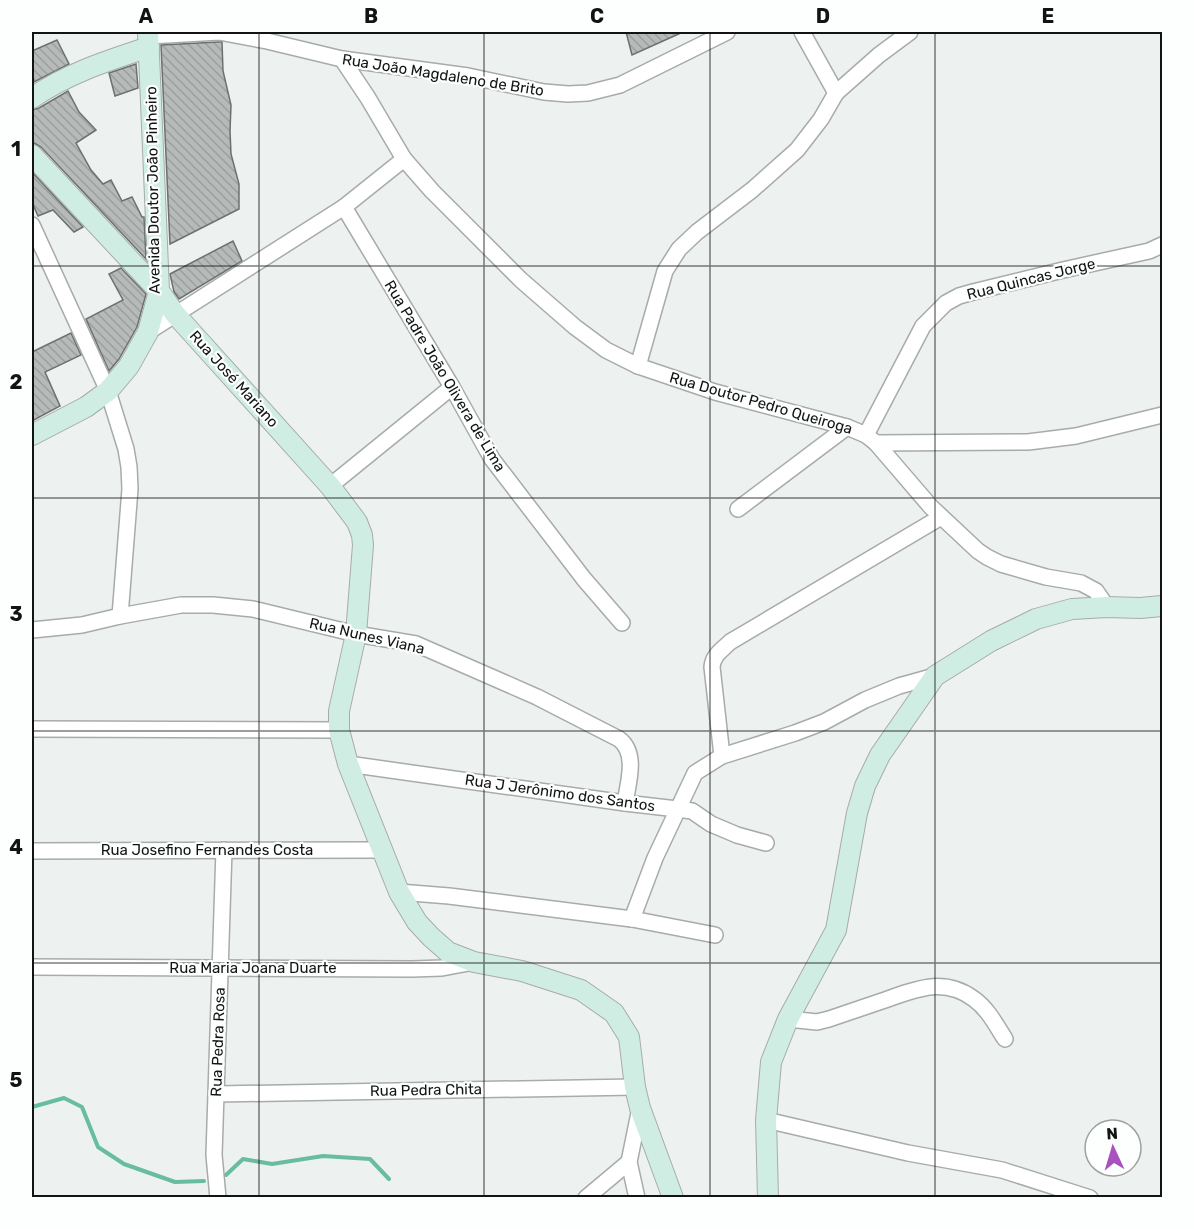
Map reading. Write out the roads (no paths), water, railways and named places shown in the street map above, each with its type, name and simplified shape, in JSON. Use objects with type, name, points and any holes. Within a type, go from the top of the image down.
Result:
[{"type":"street","name":"Rua João Magdaleno de Brito","points":[[148,38],[219,32],[342,59],[468,76],[544,92],[588,93],[620,85],[727,32]]},
{"type":"street","points":[[802,32],[836,93]]},
{"type":"street","points":[[638,366],[665,271],[679,249],[697,232],[753,190],[797,150],[821,119],[836,93],[879,55],[910,32]]},
{"type":"street","points":[[32,98],[80,70],[148,38]]},
{"type":"street","name":"Avenida Doutor João Pinheiro","points":[[32,435],[86,407],[108,391],[129,366],[148,332],[159,291],[148,38]]},
{"type":"street","name":"Rua Doutor Pedro Queiroga","points":[[342,59],[404,159],[432,191],[520,280],[574,327],[606,350],[638,366],[715,392],[847,427],[871,439],[941,517],[978,551],[1001,564],[1046,577],[1081,583],[1096,591],[1107,607]]},
{"type":"street","name":"Rua José Mariano","points":[[32,155],[159,291],[175,314],[330,486],[357,522],[363,545],[356,634],[339,711],[339,730],[348,764],[399,892],[417,922],[448,952],[474,962],[522,971],[581,990],[614,1012],[629,1037],[640,1108],[673,1197]]},
{"type":"street","points":[[148,332],[344,207],[404,159]]},
{"type":"street","name":"Rua Padre João Olivera de Lima","points":[[344,207],[452,387],[492,459],[584,579],[622,623]]},
{"type":"street","points":[[32,225],[108,391],[126,449],[130,489],[120,616]]},
{"type":"street","name":"Rua Quincas Jorge","points":[[871,439],[923,326],[946,303],[973,292],[1149,251],[1162,245]]},
{"type":"street","points":[[330,486],[452,387]]},
{"type":"street","points":[[871,439],[1028,442],[1076,436],[1162,415]]},
{"type":"street","points":[[738,509],[847,427]]},
{"type":"street","points":[[722,756],[712,667],[713,659],[719,652],[730,642],[941,517]]},
{"type":"street","name":"Rua Nunes Viana","points":[[32,630],[82,625],[181,605],[213,605],[252,609],[356,634],[416,644],[537,697],[619,739],[629,751],[630,763],[625,803]]},
{"type":"street","points":[[632,919],[655,858],[677,809],[695,773],[702,767],[722,756],[824,722],[891,689],[935,676],[991,641],[1036,619],[1072,609],[1162,606]]},
{"type":"street","points":[[768,1197],[766,1120],[771,1062],[788,1019],[836,930],[857,813],[865,786],[880,755],[935,676]]},
{"type":"street","points":[[32,729],[339,730]]},
{"type":"street","name":"Rua J Jerônimo dos Santos","points":[[348,764],[692,811],[711,824],[737,835],[766,843]]},
{"type":"street","name":"Rua Josefino Fernandes Costa","points":[[32,850],[382,850]]},
{"type":"street","name":"Rua Pedra Rosa","points":[[218,1197],[214,1155],[224,850]]},
{"type":"street","points":[[399,892],[441,895],[632,919],[715,935]]},
{"type":"street","name":"Rua Maria Joana Duarte","points":[[32,967],[412,969],[442,968],[474,962]]},
{"type":"street","points":[[788,1019],[818,1022],[923,987],[941,986],[959,990],[975,999],[988,1011],[1005,1039]]},
{"type":"street","name":"Rua Pedra Chita","points":[[217,1094],[635,1087]]},
{"type":"street","points":[[637,1197],[629,1162],[640,1108]]},
{"type":"street","points":[[766,1120],[908,1153],[1002,1170],[1090,1197]]},
{"type":"street","points":[[586,1197],[629,1162]]},
{"type":"waterway","points":[[32,1107],[64,1098],[82,1107],[98,1147],[124,1164],[175,1182],[204,1181]]},
{"type":"waterway","points":[[226,1175],[243,1159],[272,1164],[323,1156],[370,1159],[389,1179]]}]
